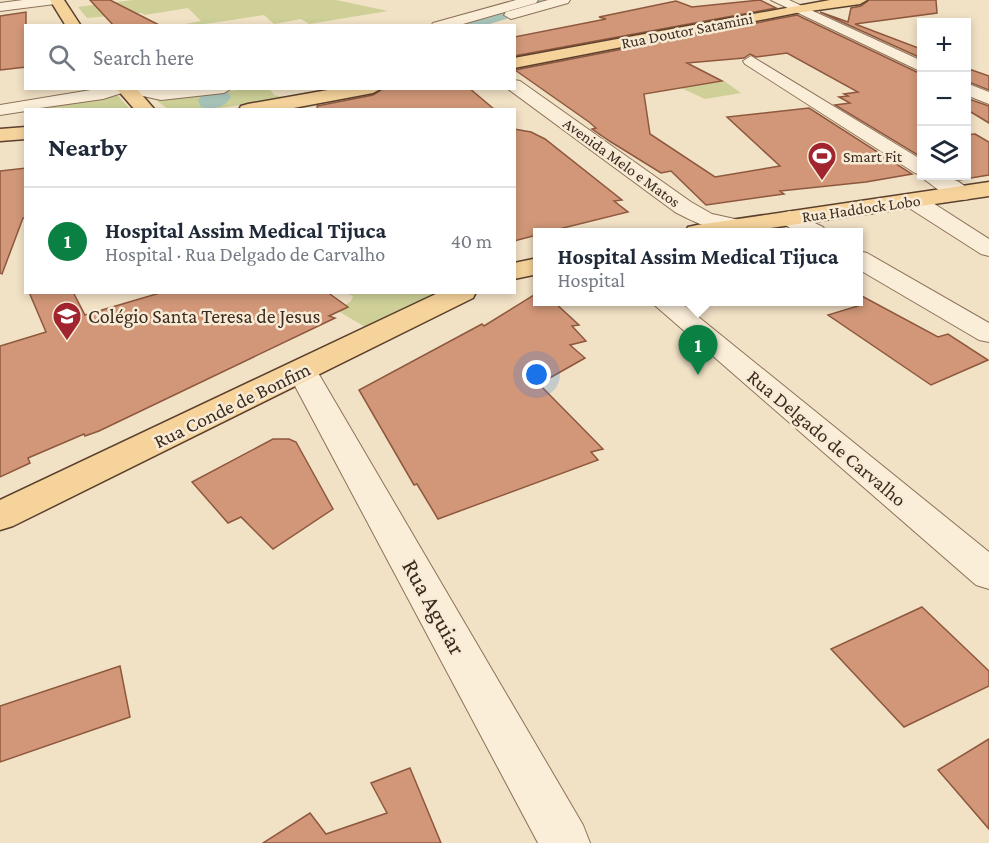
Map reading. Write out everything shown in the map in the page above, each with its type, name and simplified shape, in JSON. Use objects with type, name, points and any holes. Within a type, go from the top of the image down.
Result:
[{"type":"main road","points":[[56,0],[73,24]]},
{"type":"main road","name":"Rua Doutor Satamini","points":[[516,63],[796,9],[860,0]]},
{"type":"main road","points":[[127,90],[144,108]]},
{"type":"main road","points":[[277,90],[282,95],[292,98],[316,99]]},
{"type":"main road","points":[[260,108],[363,90]]},
{"type":"main road","points":[[0,135],[24,133]]},
{"type":"main road","name":"Rua Haddock Lobo","points":[[723,228],[989,189]]},
{"type":"main road","points":[[516,271],[533,267]]},
{"type":"main road","name":"Rua Conde de Bonfim","points":[[0,516],[459,294]]},
{"type":"street","points":[[0,7],[56,0]]},
{"type":"street","points":[[445,24],[531,0]]},
{"type":"street","points":[[479,24],[563,0]]},
{"type":"street","points":[[778,0],[917,66]]},
{"type":"street","points":[[751,61],[917,166]]},
{"type":"street","name":"Avenida Melo e Matos","points":[[516,86],[683,207],[705,219],[736,226]]},
{"type":"street","points":[[6,109],[118,90]]},
{"type":"street","points":[[135,90],[161,95],[209,90]]},
{"type":"street","name":"Avenida Melo e Matos","points":[[504,90],[665,210],[680,223],[678,228]]},
{"type":"street","points":[[971,90],[989,99]]},
{"type":"street","points":[[938,180],[961,194]]},
{"type":"street","points":[[914,201],[989,249]]},
{"type":"street","points":[[790,218],[808,228]]},
{"type":"street","points":[[863,261],[989,334]]},
{"type":"street","name":"Rua Delgado de Carvalho","points":[[669,306],[989,574]]},
{"type":"street","name":"Rua Aguiar","points":[[302,371],[565,843]]},
{"type":"green space","points":[[133,0],[336,0],[388,11],[309,24],[301,19],[274,24],[264,15],[205,24],[185,24],[201,21],[188,8],[145,15],[142,13],[87,18],[78,7]]},
{"type":"green space","points":[[724,81],[741,93],[705,99],[681,88]]},
{"type":"green space","points":[[237,90],[271,90],[274,95],[286,98],[221,108],[167,108],[156,100]]},
{"type":"green space","points":[[117,95],[129,108],[43,108]]},
{"type":"green space","points":[[348,294],[434,294],[367,328],[338,311],[347,307],[345,305],[351,301],[353,296]]},
{"type":"building","points":[[90,0],[110,0],[157,24],[112,24]]},
{"type":"building","points":[[760,0],[776,8],[516,56],[516,37],[606,19],[599,17],[676,1],[692,7]]},
{"type":"building","points":[[869,0],[936,0],[937,13],[855,24],[917,47],[917,56],[820,12],[848,22],[851,8],[861,6]]},
{"type":"building","points":[[26,12],[24,67],[0,70],[0,16]]},
{"type":"building","points":[[797,15],[917,72],[917,155],[835,105],[850,103],[839,97],[858,92],[787,53],[756,57],[750,54],[744,58],[687,63],[722,81],[644,94],[650,134],[715,177],[780,166],[727,117],[809,108],[912,174],[866,182],[780,191],[784,194],[706,205],[671,171],[661,173],[611,142],[592,129],[596,128],[589,122],[516,71]]},
{"type":"building","points":[[971,70],[989,76],[989,90],[971,83]]},
{"type":"building","points":[[381,90],[471,90],[493,108],[318,108],[317,106],[373,95]]},
{"type":"building","points":[[971,100],[989,106],[989,123],[971,112]]},
{"type":"building","points":[[516,129],[531,132],[545,139],[622,200],[614,201],[628,212],[563,228],[533,228],[533,236],[516,240]]},
{"type":"building","points":[[971,134],[975,134],[989,142],[989,175],[971,178]]},
{"type":"building","points":[[24,168],[24,218],[2,274],[0,273],[0,171]]},
{"type":"building","points":[[30,294],[74,294],[85,315],[156,294],[330,294],[348,307],[329,316],[335,318],[99,431],[85,436],[84,434],[28,458],[30,463],[0,477],[0,346],[46,332]]},
{"type":"building","points":[[533,295],[533,306],[558,306],[579,325],[572,326],[586,341],[570,345],[585,358],[539,384],[603,449],[591,452],[598,460],[438,519],[417,484],[414,485],[359,390],[482,324],[484,326]]},
{"type":"building","points":[[863,297],[938,337],[948,334],[988,360],[931,385],[828,315],[863,306]]},
{"type":"building","points":[[273,439],[289,439],[296,442],[333,509],[273,549],[241,517],[228,523],[192,482]]},
{"type":"building","points":[[922,607],[989,671],[989,686],[904,727],[831,649]]},
{"type":"building","points":[[120,666],[130,717],[0,762],[0,706]]},
{"type":"building","points":[[989,739],[989,829],[938,770]]},
{"type":"building","points":[[410,768],[441,843],[263,843],[310,813],[326,834],[387,813],[371,783]]},
{"type":"waterway","points":[[465,24],[548,0]]},
{"type":"waterway","points":[[211,101],[218,97]]},
{"type":"place","name":"Smart Fit","points":[[822,182]]},
{"type":"place","name":"Colégio Santa Teresa de Jesus","points":[[67,342]]},
{"type":"place","name":"Hospital Assim Medical Tijuca","points":[[698,375]]}]
